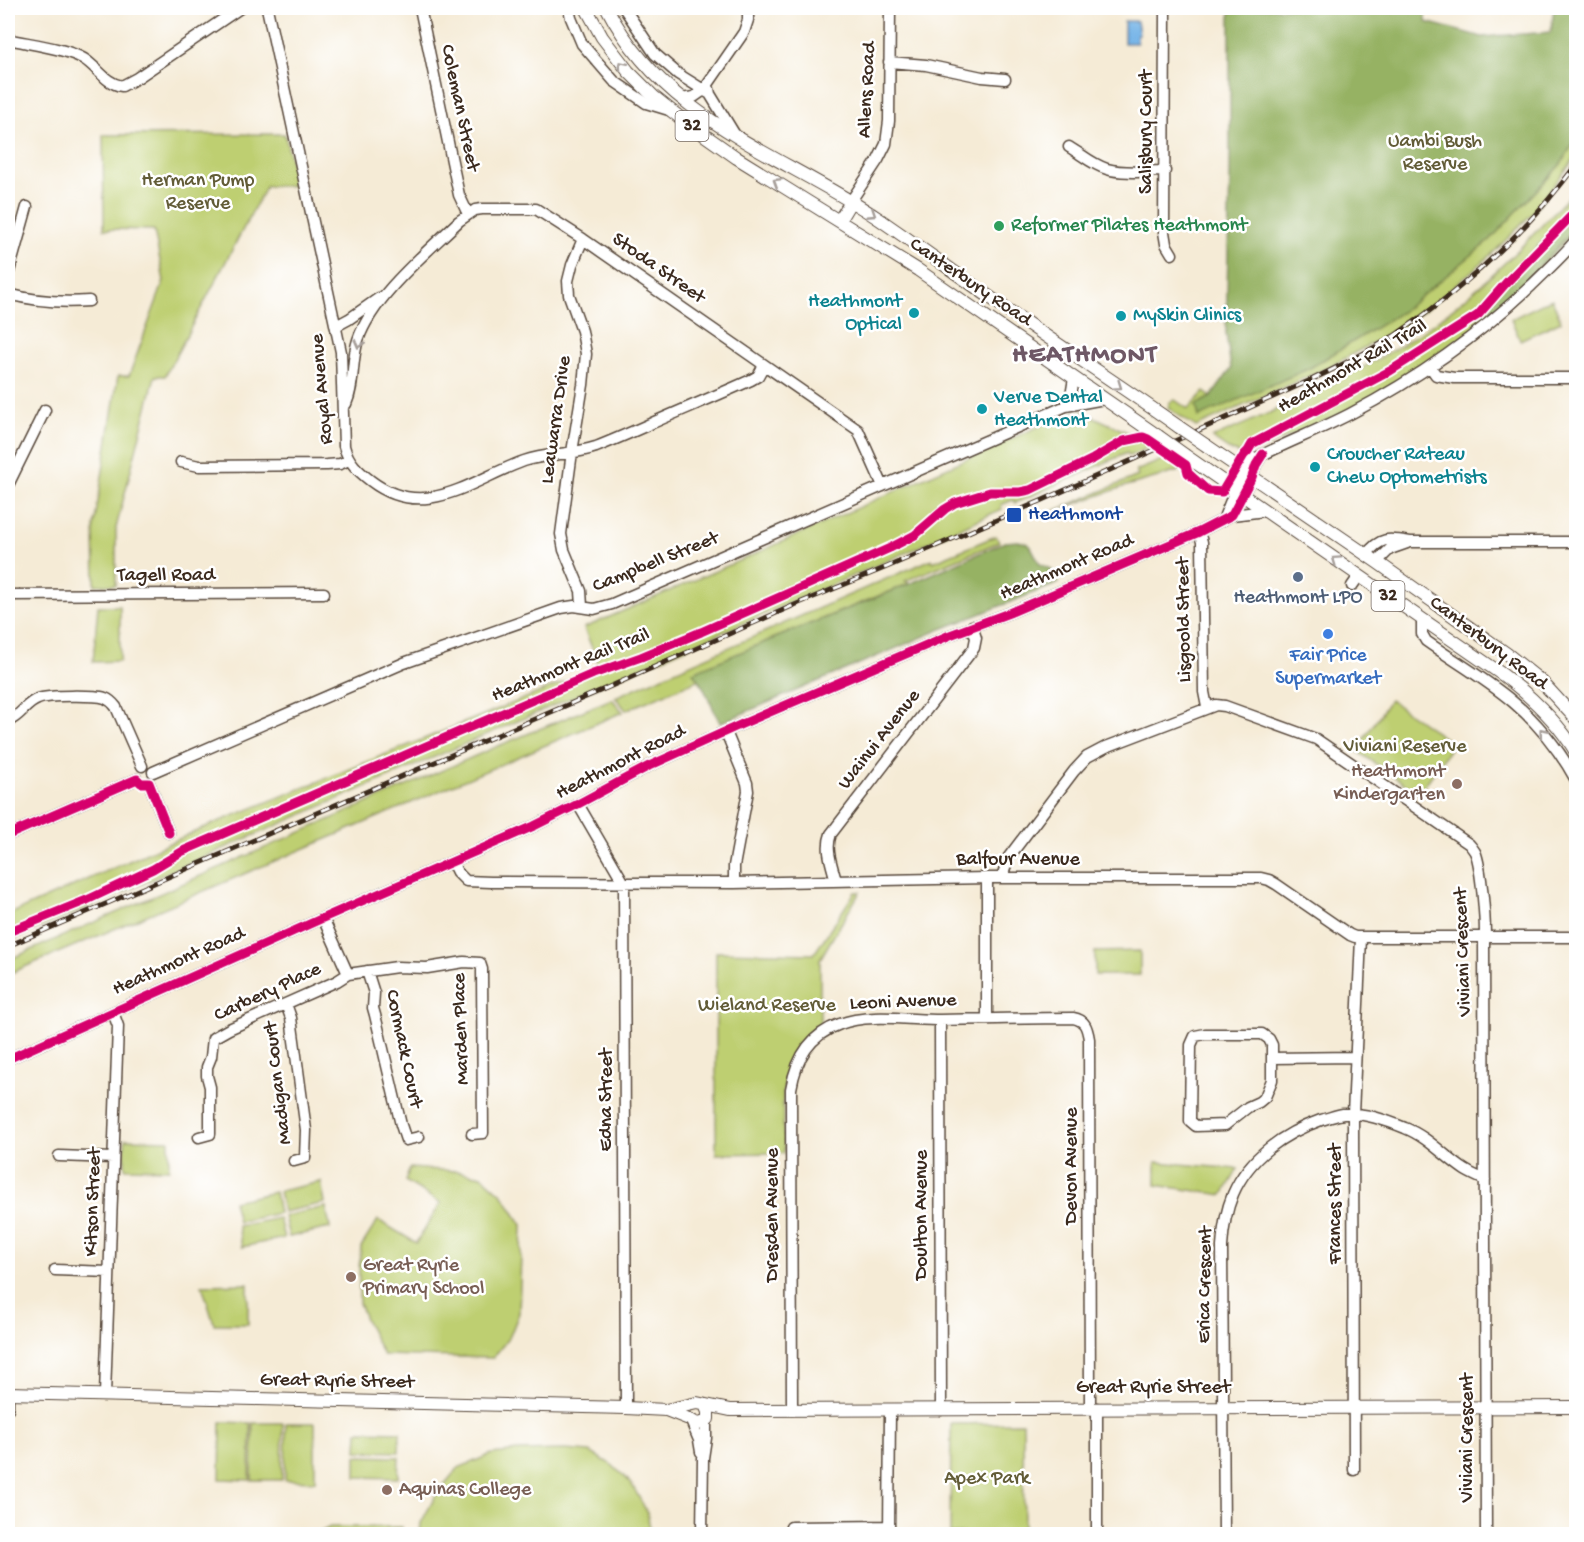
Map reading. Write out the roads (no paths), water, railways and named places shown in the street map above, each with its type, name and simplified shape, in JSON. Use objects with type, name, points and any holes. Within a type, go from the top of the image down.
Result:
[{"type":"main road","name":"Canterbury Road","points":[[586,8],[602,37],[621,63],[672,111],[737,158],[918,270],[1265,511],[1355,581],[1422,619],[1496,670],[1527,694],[1554,721],[1576,752]]},
{"type":"main road","name":"Canterbury Road","points":[[607,8],[622,34],[653,73],[703,116],[736,138],[851,201],[1371,559],[1531,672],[1576,720]]},
{"type":"main road","points":[[839,221],[851,201]]},
{"type":"main road","points":[[981,314],[992,299]]},
{"type":"main road","points":[[1142,425],[1147,418],[1144,404]]},
{"type":"main road","points":[[1355,581],[1371,559]]},
{"type":"main road","name":"Great Ryrie Street","points":[[8,1393],[666,1410],[699,1405],[730,1410],[1576,1407]]},
{"type":"main road","points":[[699,1405],[708,1412],[707,1420],[697,1424],[690,1420],[688,1409],[699,1405]]},
{"type":"main road","name":"Great Ryrie Street","points":[[666,1410],[690,1420]]},
{"type":"main road","name":"Great Ryrie Street","points":[[707,1420],[730,1410]]},
{"type":"street","points":[[8,39],[85,59],[112,83],[122,86],[240,8]]},
{"type":"street","name":"Royal Avenue","points":[[267,8],[341,352],[344,446],[349,460],[364,476],[380,488],[410,499],[422,499],[461,489],[525,461],[596,447],[751,380],[758,376],[764,365]]},
{"type":"street","name":"Coleman Street","points":[[420,8],[459,195],[468,214]]},
{"type":"street","points":[[569,8],[582,44],[614,81],[646,103],[672,111]]},
{"type":"street","points":[[624,8],[655,54],[678,74],[708,89],[736,138]]},
{"type":"street","points":[[682,99],[694,97],[708,89],[744,32],[748,20],[748,8]]},
{"type":"street","name":"Allens Road","points":[[851,201],[886,144],[889,122],[890,8]]},
{"type":"street","name":"Salisbury Court","points":[[1165,8],[1164,232],[1166,244],[1172,254]]},
{"type":"street","points":[[889,62],[926,65],[982,77],[1005,79]]},
{"type":"street","points":[[1069,147],[1107,169],[1165,171]]},
{"type":"street","points":[[8,275],[27,207]]},
{"type":"street","name":"Stoda Street","points":[[468,214],[482,209],[536,209],[583,239],[858,430],[883,486]]},
{"type":"street","points":[[336,326],[386,293],[468,214]]},
{"type":"street","name":"Leawarra Drive","points":[[582,606],[581,591],[564,550],[561,534],[586,354],[582,331],[569,295],[568,281],[583,239]]},
{"type":"street","points":[[1227,518],[1247,474],[1263,454],[1347,416],[1431,368],[1508,307],[1576,240]]},
{"type":"street","points":[[344,409],[350,395],[358,342],[368,319],[386,293]]},
{"type":"street","points":[[8,294],[39,300],[89,301]]},
{"type":"street","points":[[1431,368],[1436,375],[1454,378],[1576,378]]},
{"type":"street","points":[[1066,406],[1071,396],[1074,378]]},
{"type":"street","name":"Campbell Street","points":[[153,772],[404,663],[561,608],[582,606],[594,609],[612,604],[1066,406],[1104,399]]},
{"type":"street","points":[[8,485],[45,410]]},
{"type":"street","points":[[181,462],[200,466],[340,465],[349,460]]},
{"type":"street","points":[[1227,518],[1265,511]]},
{"type":"street","name":"Heathmont Road","points":[[8,1059],[534,826],[649,766],[972,626],[1009,613],[1199,532],[1227,518]]},
{"type":"street","name":"Lisgoold Street","points":[[1199,532],[1202,542],[1204,692],[1207,707]]},
{"type":"street","points":[[1371,559],[1374,545],[1397,540],[1410,542],[1576,542]]},
{"type":"street","name":"Tagell Road","points":[[8,595],[324,594]]},
{"type":"street","points":[[1422,619],[1422,634],[1426,641],[1513,702],[1544,733],[1571,769],[1576,780]]},
{"type":"street","name":"Wainui Avenue","points":[[836,881],[829,850],[831,834],[974,648],[976,639],[972,626]]},
{"type":"street","points":[[8,721],[39,698],[104,698],[116,707],[142,766]]},
{"type":"street","name":"Viviani Crescent","points":[[1002,878],[1008,858],[1087,757],[1106,747],[1216,705],[1225,706],[1316,739],[1469,844],[1475,852],[1486,932],[1484,948],[1486,1534]]},
{"type":"street","points":[[726,732],[747,783],[748,791],[734,866],[734,883]]},
{"type":"street","points":[[142,766],[150,768],[153,772],[153,780],[149,783],[141,783],[137,779],[136,773],[142,766]]},
{"type":"street","points":[[8,835],[137,779]]},
{"type":"street","points":[[149,783],[169,833]]},
{"type":"street","name":"Edna Street","points":[[578,804],[624,883],[626,1408]]},
{"type":"street","name":"Balfour Avenue","points":[[452,862],[460,877],[466,881],[734,883],[987,878],[1265,879],[1276,884],[1350,935],[1361,938],[1576,937]]},
{"type":"street","points":[[987,878],[987,1019]]},
{"type":"street","name":"Carbery Place","points":[[199,1137],[210,1134],[210,1087],[207,1067],[213,1038],[348,974],[323,918]]},
{"type":"street","name":"Frances Street","points":[[1354,1470],[1353,1114],[1361,938]]},
{"type":"street","name":"Marden Place","points":[[367,971],[397,967],[427,968],[464,962],[480,963],[482,969],[482,1133]]},
{"type":"street","name":"Cormack Court","points":[[348,974],[367,971],[374,993],[373,1008],[401,1125],[406,1140],[419,1137]]},
{"type":"street","name":"Madigan Court","points":[[286,1004],[291,1018],[311,1158],[294,1161]]},
{"type":"street","name":"Kitson Street","points":[[105,1395],[118,1026],[112,1011]]},
{"type":"street","name":"Leoni Avenue","points":[[824,1032],[839,1024],[870,1018],[987,1019]]},
{"type":"street","name":"Devon Avenue","points":[[987,1019],[1072,1018],[1082,1021],[1088,1030],[1094,1408]]},
{"type":"street","name":"Doulton Avenue","points":[[940,1020],[941,1410]]},
{"type":"street","name":"Dresden Avenue","points":[[792,1410],[791,1089],[796,1065],[804,1050],[824,1032]]},
{"type":"street","points":[[1262,1034],[1271,1042],[1272,1058],[1270,1087],[1265,1097],[1259,1102],[1248,1107],[1223,1126],[1196,1126],[1192,1123],[1190,1118],[1190,1052],[1195,1036],[1262,1034]]},
{"type":"street","points":[[1272,1058],[1355,1057]]},
{"type":"street","name":"Erica Crescent","points":[[1224,1534],[1222,1247],[1226,1217],[1234,1193],[1251,1166],[1278,1141],[1301,1128],[1335,1116],[1353,1114],[1368,1116],[1408,1129],[1466,1171],[1485,1180]]},
{"type":"street","points":[[59,1156],[113,1158]]},
{"type":"street","points":[[55,1270],[109,1272]]},
{"type":"street","points":[[8,1393],[8,1409]]},
{"type":"street","points":[[1094,1408],[1097,1534]]},
{"type":"street","points":[[791,1527],[889,1530],[890,1410]]},
{"type":"street","points":[[690,1420],[699,1440],[702,1458],[702,1534]]},
{"type":"street","points":[[702,1458],[707,1420]]},
{"type":"water","points":[[1124,21],[1137,21],[1139,34],[1137,34],[1137,43],[1124,43]]},
{"type":"railway","points":[[8,946],[799,603],[1043,500],[1313,379],[1394,336],[1445,299],[1515,236],[1557,190],[1576,165]]},
{"type":"place","name":"Reformer Pilates Heathmont","points":[[999,226]]},
{"type":"place","name":"Heathmont Optical","points":[[914,313]]},
{"type":"place","name":"MySkin Clinics","points":[[1121,316]]},
{"type":"place","name":"Verve Dental Heathmont","points":[[982,409]]},
{"type":"place","name":"Croucher Rateau Chew Optometrists","points":[[1315,467]]},
{"type":"place","name":"Heathmont","points":[[1014,515]]},
{"type":"place","name":"Heathmont LPO","points":[[1298,577]]},
{"type":"place","name":"Fair Price Supermarket","points":[[1328,634]]},
{"type":"place","name":"Heathmont Kindergarten","points":[[1457,784]]},
{"type":"place","name":"Great Ryrie Primary School","points":[[351,1277]]},
{"type":"place","name":"Aquinas College","points":[[387,1490]]},
{"type":"district","name":"HEATHMONT","points":[[1085,356]]},
{"type":"park label","name":"Uambi Bush Reserve","points":[[1435,154]]},
{"type":"park label","name":"Herman Pump Reserve","points":[[198,192]]},
{"type":"park label","name":"Viviani Reserve","points":[[1405,747]]},
{"type":"park label","name":"Wieland Reserve","points":[[767,1006]]},
{"type":"park label","name":"Apex Park","points":[[987,1479]]}]
